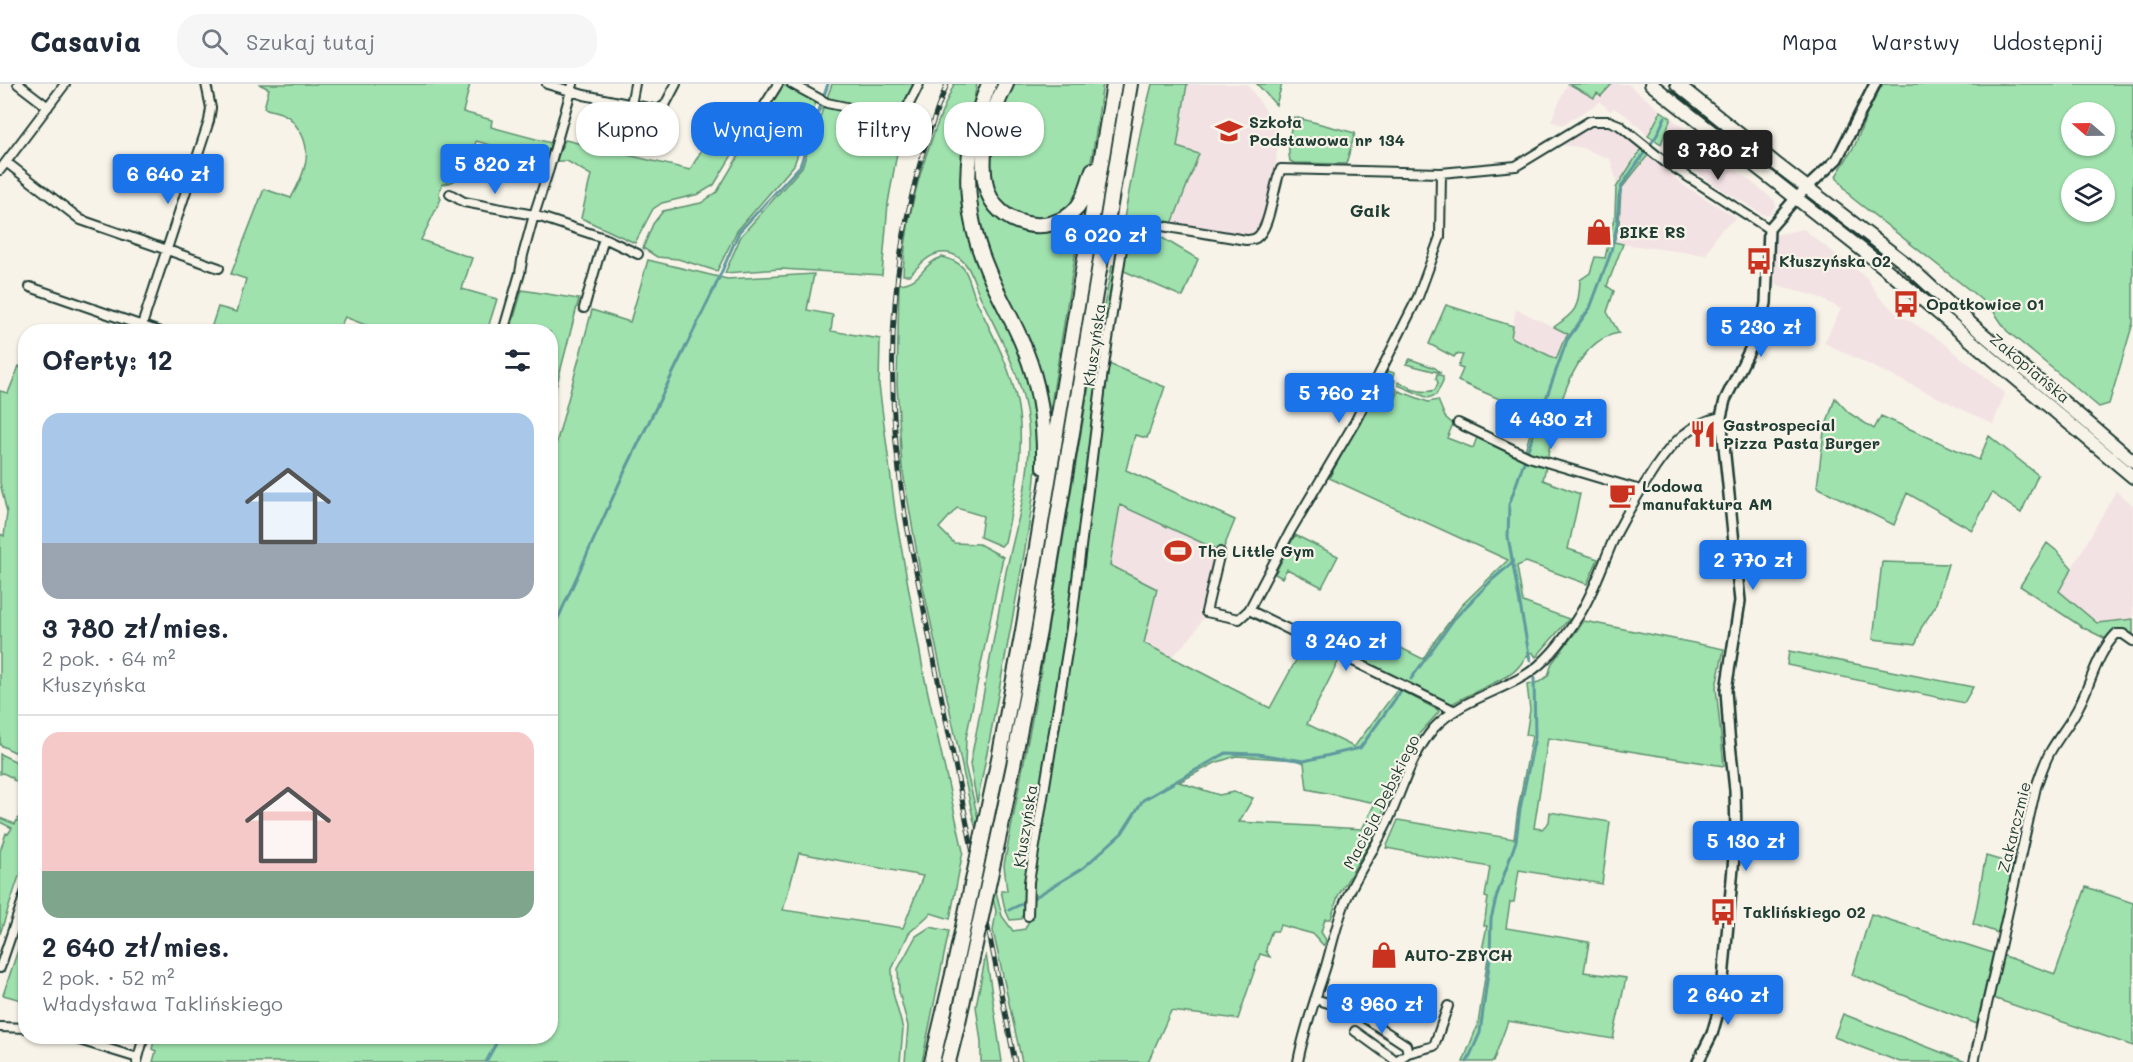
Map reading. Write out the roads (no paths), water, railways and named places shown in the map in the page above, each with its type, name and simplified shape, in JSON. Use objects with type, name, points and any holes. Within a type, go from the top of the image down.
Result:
[{"type":"highway","points":[[989,84],[975,121],[971,141],[969,199],[980,252],[1023,343],[1036,387],[1043,427],[1043,509]]},
{"type":"highway","points":[[1006,84],[989,129],[983,158],[984,173],[986,187],[994,204],[1017,222],[1034,226],[1045,225],[1064,219],[1077,207],[1086,192],[1108,119]]},
{"type":"highway","points":[[932,1062],[1000,754],[1114,84]]},
{"type":"highway","points":[[948,1062],[1003,817],[1040,621],[1130,84]]},
{"type":"highway","points":[[1125,111],[1134,84]]},
{"type":"highway","name":"Zakopiańska","points":[[1651,84],[1902,282],[2133,477]]},
{"type":"highway","name":"Zakopiańska","points":[[1677,84],[1913,269],[1959,314],[2133,461]]},
{"type":"street","points":[[18,84],[48,107]]},
{"type":"street","points":[[0,170],[65,84]]},
{"type":"street","points":[[142,324],[209,121],[211,108],[206,84]]},
{"type":"street","points":[[547,84],[572,88],[621,102]]},
{"type":"street","points":[[632,102],[635,84]]},
{"type":"street","points":[[667,102],[676,84]]},
{"type":"street","points":[[767,102],[778,84]]},
{"type":"street","points":[[792,84],[827,104],[846,107],[878,120],[890,122],[898,119],[905,112],[920,84]]},
{"type":"street","points":[[1698,1062],[1712,1034],[1720,1002],[1736,834],[1735,790],[1728,734],[1726,690],[1740,601],[1720,417],[1725,400],[1762,321],[1766,303],[1769,229],[1795,199],[1841,155],[1875,84]]},
{"type":"street","points":[[504,324],[572,88]]},
{"type":"street","name":"Kłuszyńska","points":[[1028,916],[1029,882],[1071,628],[1101,385],[1124,236],[1128,228],[1135,222],[1246,240],[1256,239],[1267,221],[1281,169],[1441,172],[1516,166],[1590,121],[1609,121],[1619,125],[1653,152],[1769,229]]},
{"type":"street","points":[[488,151],[549,169]]},
{"type":"street","points":[[6,162],[81,220],[219,268]]},
{"type":"street","points":[[1220,552],[1206,612],[1239,619],[1249,610],[1291,530],[1355,422],[1418,297],[1440,237],[1441,172]]},
{"type":"street","points":[[450,194],[465,202],[534,215],[604,238],[638,254]]},
{"type":"street","points":[[584,308],[604,238]]},
{"type":"street","points":[[30,287],[139,324]]},
{"type":"street","name":"Macieja Dębskiego","points":[[1298,1062],[1346,900],[1387,823],[1413,760],[1435,728],[1455,711],[1478,697],[1522,678],[1542,662],[1579,616],[1616,534],[1640,490],[1671,446],[1686,431],[1706,420],[1720,417]]},
{"type":"street","points":[[1458,423],[1529,457],[1640,490]]},
{"type":"street","points":[[1249,610],[1455,711]]},
{"type":"street","name":"Zakarczmie","points":[[1974,1062],[2041,773],[2050,752],[2080,704],[2108,642],[2116,634],[2123,634],[2133,641]]},
{"type":"street","points":[[0,968],[18,915]]},
{"type":"street","points":[[1315,999],[1354,1011],[1406,1045],[1408,1053]]},
{"type":"street","points":[[1386,1062],[1398,1060],[1408,1053],[1434,1046],[1448,1006]]},
{"type":"street","points":[[0,1027],[18,1028]]},
{"type":"street","points":[[1355,1031],[1398,1060]]},
{"type":"street","points":[[90,1044],[138,1060],[142,1044]]},
{"type":"waterway","points":[[558,618],[623,475],[715,287],[739,232],[800,166],[828,84]]},
{"type":"waterway","points":[[1527,452],[1567,340],[1590,308],[1610,255],[1617,225],[1622,185],[1657,135],[1665,117]]},
{"type":"waterway","points":[[1525,459],[1509,505],[1508,537],[1530,660]]},
{"type":"waterway","points":[[1411,679],[1454,619],[1512,563]]},
{"type":"waterway","points":[[1467,1062],[1480,1033],[1490,958],[1491,919],[1516,841],[1520,809],[1535,737],[1534,678]]},
{"type":"waterway","points":[[1032,899],[1083,868],[1122,833],[1143,800],[1226,753],[1258,754],[1304,761],[1360,748],[1401,691]]},
{"type":"waterway","points":[[1009,910],[1024,903]]},
{"type":"waterway","points":[[486,1062],[496,1044]]},
{"type":"railway","points":[[947,84],[912,192],[902,247],[895,302],[892,357],[894,413],[907,526],[1015,1062]]},
{"type":"place","name":"Szkoła Podstawowa nr 134","points":[[1229,131]]},
{"type":"place","name":"BIKE RS","points":[[1599,232]]},
{"type":"place","name":"Kłuszyńska 02","points":[[1759,261]]},
{"type":"place","name":"Opatkowice 01","points":[[1906,304]]},
{"type":"place","name":"Gastrospecial Pizza Pasta Burger","points":[[1703,434]]},
{"type":"place","name":"Lodowa manufaktura AM","points":[[1622,495]]},
{"type":"place","name":"The Little Gym","points":[[1178,551]]},
{"type":"place","name":"Taklińskiego 02","points":[[1723,912]]},
{"type":"place","name":"AUTO-ZBYCH","points":[[1384,955]]},
{"type":"district","name":"Gaik","points":[[1370,211]]}]
